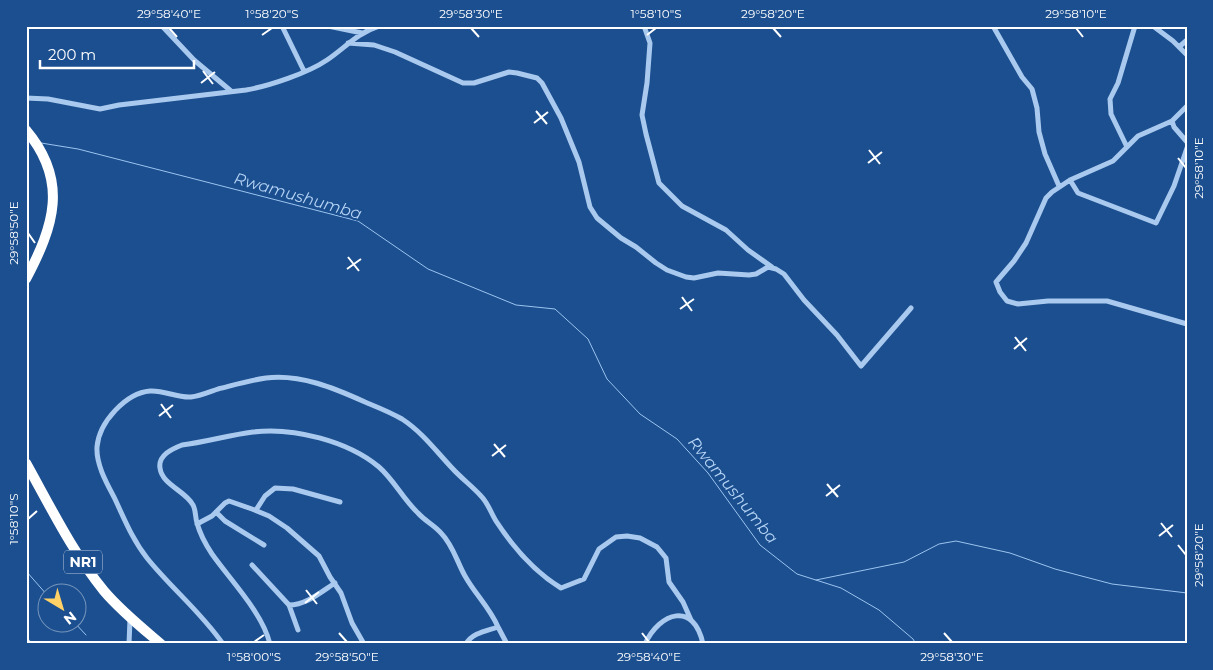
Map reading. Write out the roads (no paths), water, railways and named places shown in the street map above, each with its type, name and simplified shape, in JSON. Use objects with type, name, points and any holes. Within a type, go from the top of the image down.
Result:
[{"type":"highway","points":[[26,130],[40,148],[46,160],[51,176],[53,194],[49,228],[26,279]]},
{"type":"highway","name":"NR1","points":[[26,463],[94,579],[113,602],[161,644]]},
{"type":"street","points":[[162,26],[194,60],[231,91]]},
{"type":"street","points":[[260,26],[283,26],[304,71]]},
{"type":"street","points":[[328,26],[362,33]]},
{"type":"street","points":[[26,98],[48,99],[100,109],[261,87],[304,71],[326,60],[362,33],[379,26]]},
{"type":"street","points":[[644,26],[650,43],[642,115],[659,183],[682,206],[726,230],[748,250],[784,274],[804,300],[837,334],[861,366],[911,308]]},
{"type":"street","points":[[993,26],[1022,77],[1032,89],[1037,108],[1039,132],[1045,154],[1059,186]]},
{"type":"street","points":[[1126,147],[1111,114],[1110,99],[1118,83],[1135,26]]},
{"type":"street","points":[[1153,26],[1187,56]]},
{"type":"street","points":[[1179,47],[1187,40]]},
{"type":"street","points":[[348,43],[374,45],[395,52],[463,83],[474,84],[509,72],[536,78],[542,83],[570,138],[579,162],[593,213],[621,238],[667,270],[686,277],[694,278],[718,273],[749,275],[772,267]]},
{"type":"street","points":[[1187,106],[1172,121],[1138,136],[1113,161],[1059,186],[1046,198],[1026,243],[996,282],[1000,292],[1007,301],[1018,304],[1107,301],[1187,324]]},
{"type":"street","points":[[1172,121],[1174,127],[1187,142]]},
{"type":"street","points":[[1070,180],[1078,193],[1156,223],[1174,186],[1187,148]]},
{"type":"street","points":[[223,644],[201,615],[165,579],[146,556],[130,531],[106,482],[99,462],[97,448],[104,424],[128,399],[140,393],[153,391],[194,397],[228,386],[267,378],[288,378],[317,382],[388,412],[417,430],[482,497],[504,533],[519,551],[548,580],[561,588],[584,579],[599,549],[616,538],[627,536],[640,538],[657,547],[666,558],[669,582],[697,627],[703,644]]},
{"type":"street","points":[[270,644],[269,638],[240,590],[203,538],[192,504],[163,475],[160,469],[161,460],[172,449],[182,445],[253,432],[273,431],[308,436],[352,448],[379,467],[392,480],[414,510],[440,532],[454,552],[465,577],[490,611],[507,644]]},
{"type":"street","points":[[256,510],[265,496],[275,488],[293,489],[340,502]]},
{"type":"street","points":[[197,524],[216,512],[227,501],[256,510],[287,528],[315,551],[341,593],[352,623],[364,644]]},
{"type":"street","points":[[216,512],[225,521],[264,545]]},
{"type":"street","points":[[252,565],[289,606],[298,630]]},
{"type":"street","points":[[289,606],[296,606],[305,602],[334,583]]},
{"type":"street","points":[[645,644],[653,628],[660,622],[681,616],[691,620]]},
{"type":"street","points":[[129,644],[130,618]]},
{"type":"street","points":[[466,644],[475,635],[498,627]]},
{"type":"street","points":[[26,640],[30,644]]},
{"type":"waterway","name":"Rwamushumba","points":[[41,143],[78,149],[358,221],[428,269],[516,305],[555,309],[588,339],[607,379],[640,414],[677,439],[708,473],[760,545],[797,574],[841,588],[879,610],[913,639],[916,644]]},
{"type":"waterway","points":[[816,580],[904,562],[939,544],[956,541],[1010,553],[1055,569],[1112,584],[1187,593]]},
{"type":"waterway","points":[[26,571],[38,585]]},
{"type":"waterway","points":[[83,632],[86,635]]}]
